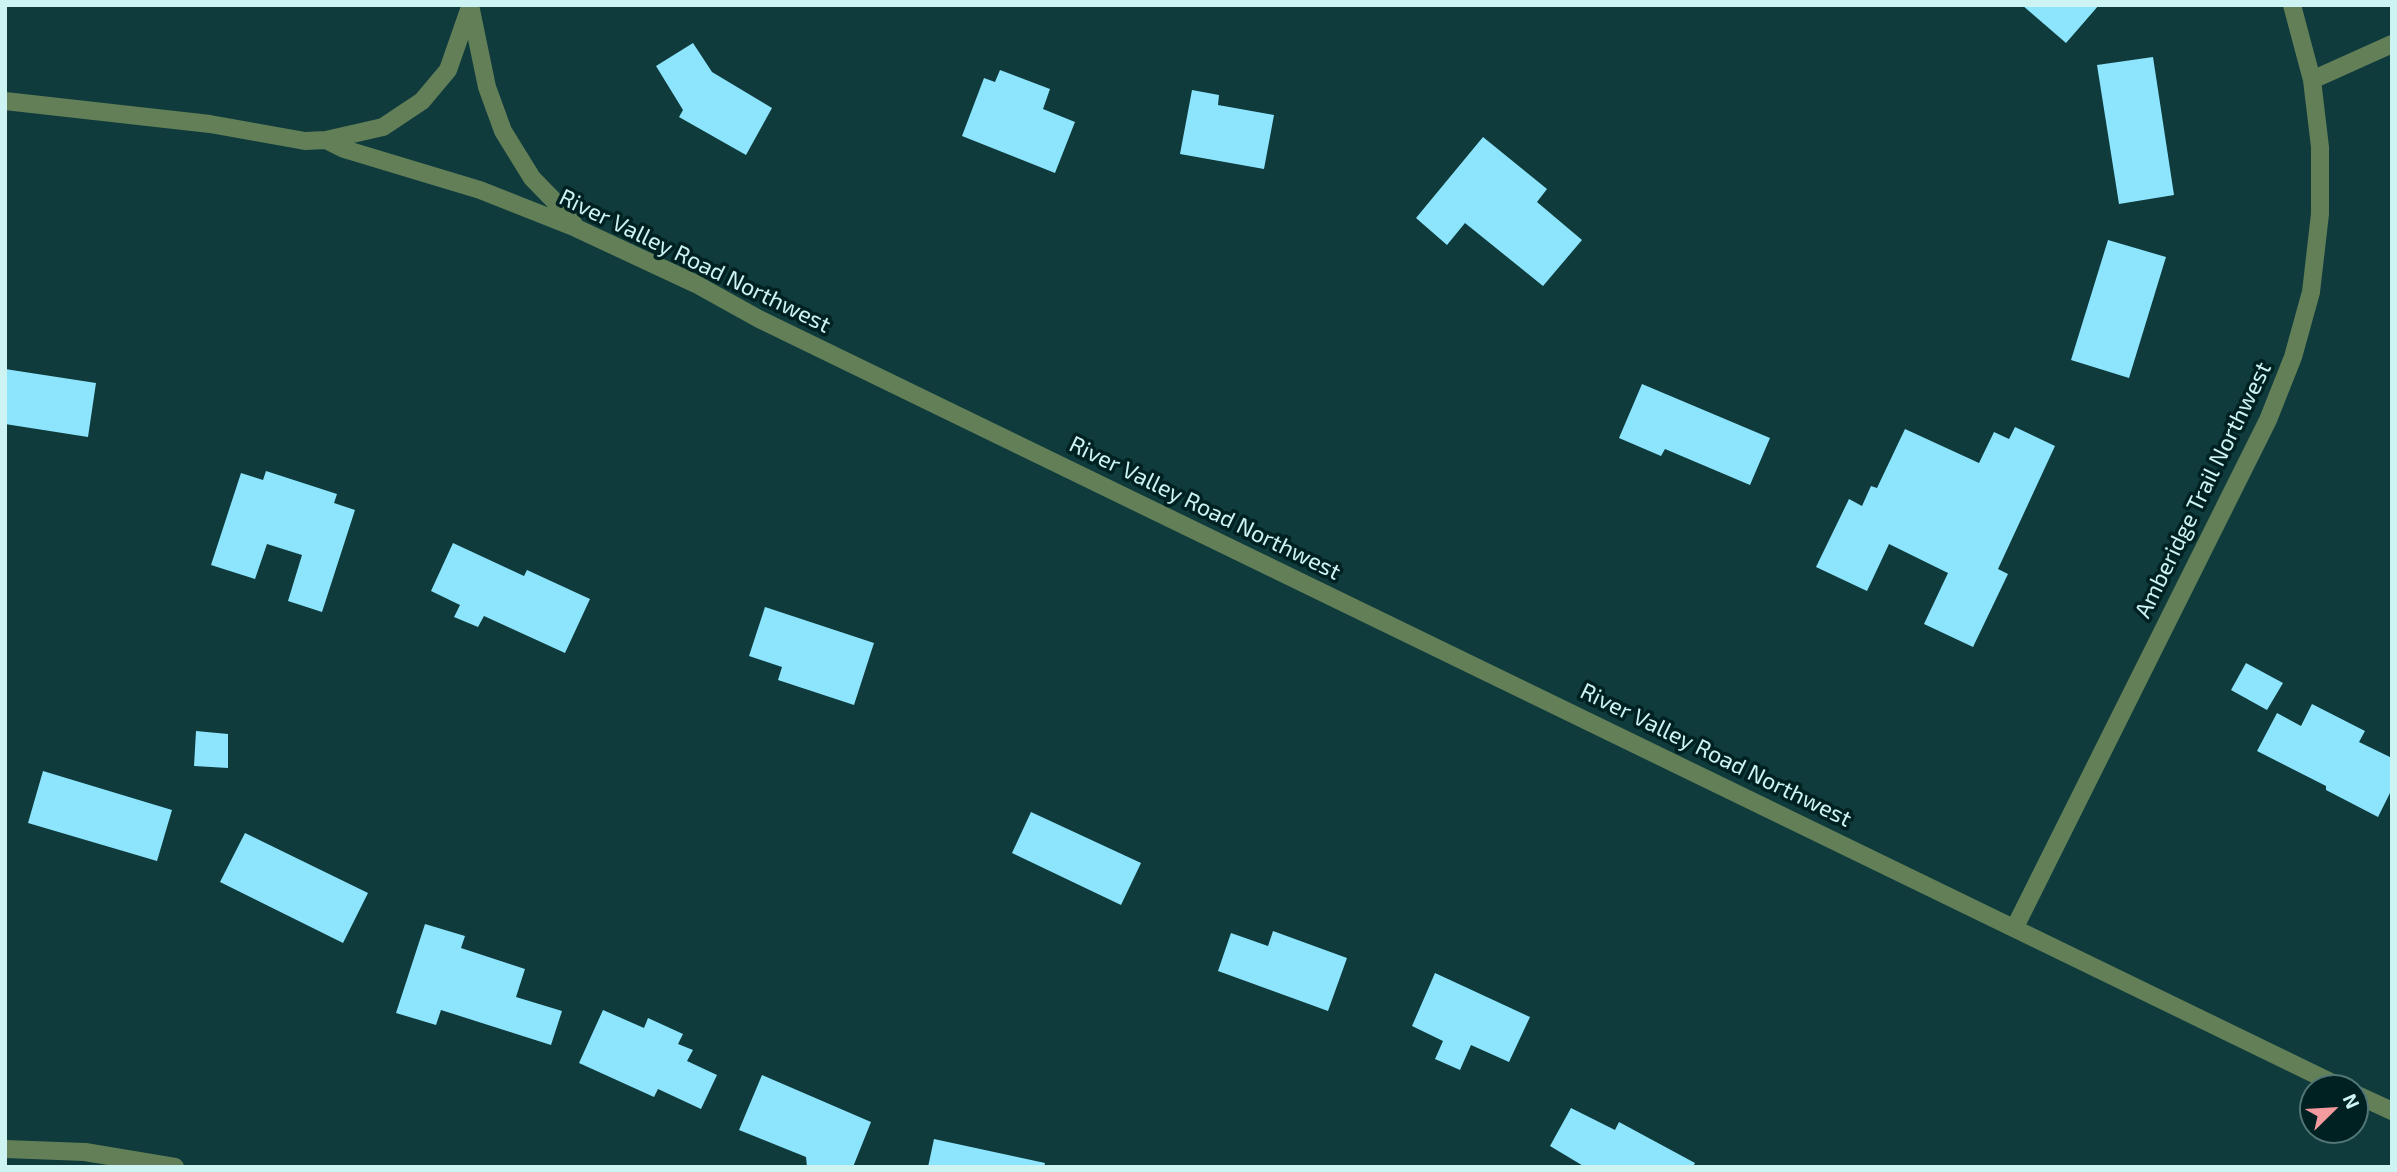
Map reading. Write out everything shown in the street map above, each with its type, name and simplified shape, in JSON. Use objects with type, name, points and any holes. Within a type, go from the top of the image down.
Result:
[{"type":"street","name":"Amberidge Trail Northwest","points":[[2015,927],[2268,420],[2293,357],[2311,292],[2320,215],[2320,147],[2312,80],[2292,5]]},
{"type":"street","points":[[326,140],[383,127],[422,101],[448,69],[470,6]]},
{"type":"street","points":[[470,6],[487,88],[503,131],[532,178],[568,215],[576,228]]},
{"type":"street","points":[[2312,80],[2392,44]]},
{"type":"street","name":"River Valley Road Northwest","points":[[5,101],[210,124],[305,141],[326,140],[344,149],[480,190],[576,228],[696,284],[759,319],[2314,1074]]},
{"type":"street","points":[[2369,1100],[2392,1111]]},
{"type":"street","points":[[5,1149],[85,1152],[175,1167]]},
{"type":"building","points":[[2022,5],[2099,5],[2066,43]]},
{"type":"building","points":[[693,43],[712,72],[772,108],[746,155],[679,117],[683,110],[656,66]]},
{"type":"building","points":[[2153,57],[2174,195],[2119,204],[2097,65]]},
{"type":"building","points":[[1000,70],[1050,89],[1043,109],[1075,122],[1055,173],[962,136],[984,78],[995,82]]},
{"type":"building","points":[[1192,90],[1219,95],[1218,105],[1274,115],[1264,169],[1180,154]]},
{"type":"building","points":[[1483,137],[1547,189],[1537,202],[1582,240],[1543,286],[1465,223],[1447,245],[1416,218]]},
{"type":"building","points":[[2108,240],[2166,257],[2129,378],[2071,360]]},
{"type":"building","points":[[5,369],[96,383],[88,437],[5,424]]},
{"type":"building","points":[[1642,384],[1770,438],[1750,485],[1665,449],[1661,456],[1619,438]]},
{"type":"building","points":[[2015,427],[2055,446],[1998,569],[2008,574],[1973,647],[1924,624],[1948,573],[1889,544],[1867,591],[1816,567],[1849,499],[1862,506],[1871,486],[1877,488],[1905,429],[1979,463],[1994,432],[2009,439]]},
{"type":"building","points":[[266,471],[337,494],[334,503],[355,510],[322,612],[288,601],[302,555],[267,544],[255,579],[211,565],[241,473],[263,480]]},
{"type":"building","points":[[453,543],[524,576],[527,570],[590,599],[565,653],[484,616],[478,627],[454,617],[460,605],[431,591]]},
{"type":"building","points":[[765,607],[874,643],[854,705],[778,680],[782,667],[749,656]]},
{"type":"building","points":[[2246,663],[2283,683],[2267,710],[2231,690]]},
{"type":"building","points":[[2312,704],[2365,731],[2359,742],[2392,758],[2392,789],[2378,817],[2326,790],[2326,786],[2257,751],[2277,713],[2301,726]]},
{"type":"building","points":[[196,731],[228,734],[228,768],[194,766]]},
{"type":"building","points":[[43,771],[172,810],[157,861],[28,823]]},
{"type":"building","points":[[1031,812],[1141,863],[1121,905],[1012,853]]},
{"type":"building","points":[[245,833],[368,893],[343,943],[220,882]]},
{"type":"building","points":[[425,924],[465,936],[461,948],[525,969],[516,997],[562,1011],[551,1045],[441,1010],[436,1025],[396,1013]]},
{"type":"building","points":[[1273,931],[1347,958],[1328,1011],[1218,971],[1231,933],[1268,946]]},
{"type":"building","points":[[1435,973],[1530,1017],[1509,1062],[1471,1045],[1460,1070],[1435,1059],[1443,1041],[1412,1026]]},
{"type":"building","points":[[603,1010],[644,1028],[648,1018],[683,1034],[678,1044],[693,1050],[687,1061],[717,1075],[701,1109],[658,1089],[654,1097],[579,1063]]},
{"type":"building","points":[[762,1075],[871,1122],[853,1167],[807,1167],[806,1157],[739,1130]]},
{"type":"building","points":[[1571,1108],[1615,1130],[1619,1122],[1695,1163],[1693,1167],[1585,1167],[1550,1146]]},
{"type":"building","points":[[934,1139],[1045,1163],[1044,1167],[928,1167]]}]
